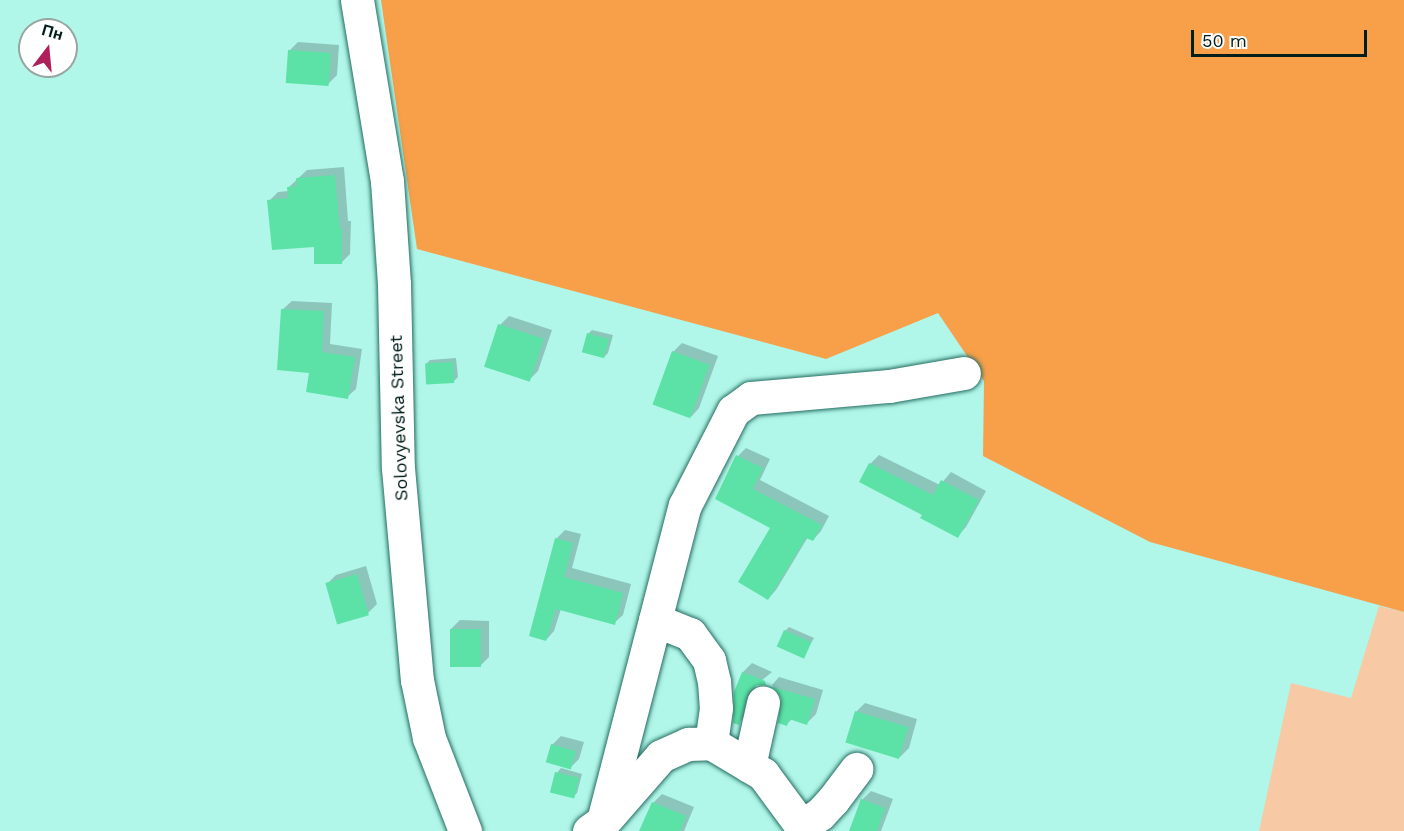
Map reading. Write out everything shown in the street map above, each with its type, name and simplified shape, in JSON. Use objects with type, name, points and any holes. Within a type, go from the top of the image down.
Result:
[{"type":"street","name":"Solovyevska Street","points":[[357,0],[387,181],[394,284],[398,468],[417,680],[429,738],[465,831]]},
{"type":"street","points":[[596,826],[655,620],[685,505],[733,411],[751,398],[889,386],[964,373]]},
{"type":"street","points":[[655,620],[690,634],[709,660],[714,681],[716,708],[711,743]]},
{"type":"street","points":[[749,766],[763,703]]},
{"type":"street","points":[[596,826],[661,756],[688,744],[711,743],[763,774],[803,828],[834,800],[856,769]]},
{"type":"shaded area","points":[[381,0],[1404,0],[1404,612],[1150,542],[983,456],[984,381],[938,313],[826,359],[417,249]]},
{"type":"shaded area","points":[[1379,606],[1404,612],[1404,831],[1259,831],[1291,683],[1351,698]]},
{"type":"building","points":[[288,50],[331,53],[329,86],[286,83]]},
{"type":"building","points":[[335,175],[340,229],[342,229],[342,264],[314,264],[314,247],[272,250],[267,200],[288,198],[287,187],[297,186],[296,178]]},
{"type":"building","points":[[281,309],[324,311],[322,352],[355,357],[348,399],[306,392],[309,373],[277,370]]},
{"type":"building","points":[[498,324],[544,339],[530,382],[484,367]]},
{"type":"building","points":[[587,333],[609,339],[604,358],[582,352]]},
{"type":"building","points":[[672,351],[710,365],[690,418],[653,405]]},
{"type":"building","points":[[453,362],[454,383],[426,384],[425,363]]},
{"type":"building","points":[[736,455],[763,468],[753,489],[822,525],[813,541],[806,538],[768,600],[738,582],[770,528],[715,499]]},
{"type":"building","points":[[869,463],[933,495],[941,480],[979,500],[958,538],[920,518],[922,515],[859,482]]},
{"type":"building","points":[[555,538],[573,543],[564,577],[623,593],[615,625],[556,609],[546,641],[529,636]]},
{"type":"building","points":[[357,574],[369,615],[337,624],[325,583]]},
{"type":"building","points":[[450,629],[481,629],[481,667],[450,667]]},
{"type":"building","points":[[784,630],[811,642],[804,659],[777,646]]},
{"type":"building","points":[[742,672],[765,681],[766,685],[757,685],[749,691],[739,725],[733,723],[734,692]]},
{"type":"building","points":[[769,686],[815,699],[807,725],[789,719],[787,726],[778,723],[781,698],[776,690]]},
{"type":"building","points":[[855,711],[909,727],[899,759],[845,743]]},
{"type":"building","points":[[551,744],[576,751],[571,769],[546,762]]},
{"type":"building","points":[[555,772],[579,778],[574,798],[550,792]]},
{"type":"building","points":[[861,799],[885,808],[877,831],[849,831]]},
{"type":"building","points":[[652,802],[686,816],[680,831],[639,831]]}]
